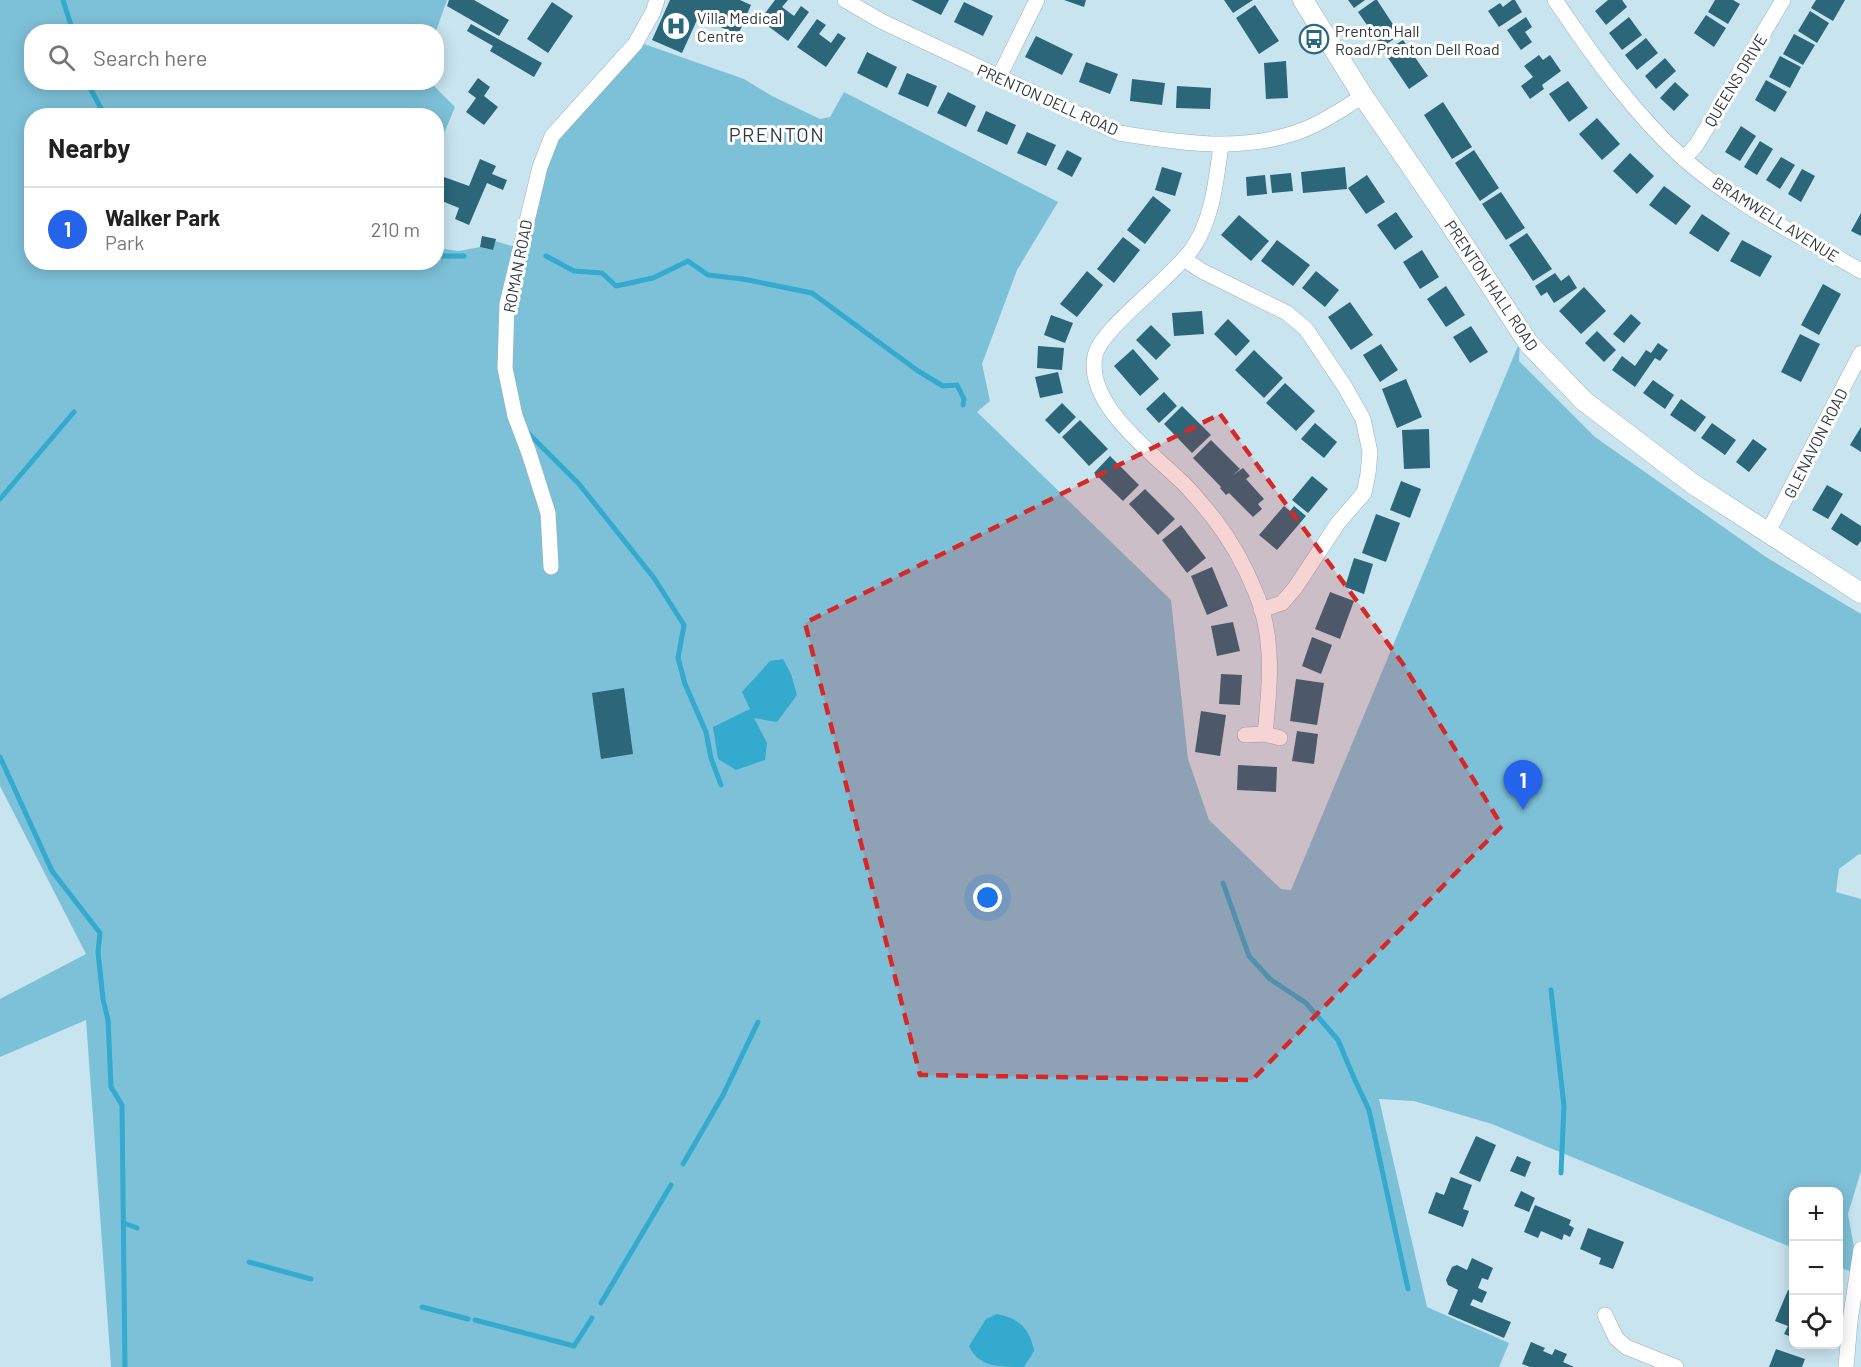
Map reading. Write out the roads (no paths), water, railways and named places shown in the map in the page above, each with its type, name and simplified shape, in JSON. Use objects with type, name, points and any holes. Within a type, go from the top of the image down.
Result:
[{"type":"street","name":"ROMAN ROAD","points":[[551,567],[548,513],[530,453],[515,417],[505,368],[507,304],[540,166],[552,136],[634,44],[653,12],[657,0]]},
{"type":"street","name":"PRENTON DELL ROAD","points":[[845,0],[881,21],[1119,133],[1161,140],[1221,145],[1272,139],[1303,130],[1363,96]]},
{"type":"street","points":[[999,77],[1037,0]]},
{"type":"street","name":"PRENTON HALL ROAD","points":[[1303,0],[1363,96],[1529,344],[1584,401],[1693,484],[1861,593]]},
{"type":"street","name":"BRAMWELL AVENUE","points":[[1555,0],[1635,109],[1684,159],[1732,196],[1861,271]]},
{"type":"street","name":"QUEENS DRIVE","points":[[1684,159],[1698,144],[1783,0]]},
{"type":"street","points":[[1221,145],[1206,224],[1192,249],[1171,274],[1106,336],[1095,355],[1095,378],[1102,396],[1121,423],[1187,487],[1216,522],[1240,558],[1256,592],[1267,630],[1273,736],[1245,735]]},
{"type":"street","points":[[1184,259],[1202,271],[1287,313],[1306,329],[1345,387],[1363,419],[1370,452],[1364,493],[1338,523],[1295,588],[1282,603],[1261,610]]},
{"type":"street","name":"GLENAVON ROAD","points":[[1768,532],[1861,353]]},
{"type":"street","points":[[1846,1367],[1850,1321],[1861,1250]]},
{"type":"street","points":[[1605,1315],[1616,1338],[1626,1347],[1676,1367]]},
{"type":"waterway","points":[[63,0],[70,24]]},
{"type":"waterway","points":[[91,90],[101,108]]},
{"type":"waterway","points":[[444,256],[464,256]]},
{"type":"waterway","points":[[546,256],[574,271],[602,273],[616,286],[653,278],[688,261],[708,275],[743,279],[812,293],[918,371],[943,386],[957,385],[964,399],[963,405]]},
{"type":"waterway","points":[[0,499],[74,412]]},
{"type":"waterway","points":[[528,433],[579,484],[654,578],[684,625],[678,658],[685,684],[706,732],[711,758],[721,785]]},
{"type":"waterway","points":[[0,757],[52,871],[100,933],[98,952],[103,999],[108,1020],[111,1087],[122,1105],[125,1367]]},
{"type":"waterway","points":[[1223,883],[1249,956],[1270,979],[1306,1003],[1338,1040],[1369,1110],[1408,1289]]},
{"type":"waterway","points":[[1551,990],[1564,1106],[1561,1173]]},
{"type":"waterway","points":[[683,1164],[723,1095],[758,1022]]},
{"type":"waterway","points":[[601,1303],[671,1185]]},
{"type":"waterway","points":[[124,1223],[137,1228]]},
{"type":"waterway","points":[[249,1262],[311,1279]]},
{"type":"waterway","points":[[422,1307],[468,1319]]},
{"type":"waterway","points":[[475,1320],[574,1346],[592,1318]]},
{"type":"place","name":"Villa Medical Centre","points":[[676,26]]},
{"type":"place","name":"Prenton Hall Road/Prenton Dell Road","points":[[1314,39]]},
{"type":"place","name":"Walker Park","points":[[1523,810]]},
{"type":"district","name":"PRENTON","points":[[777,134]]}]
